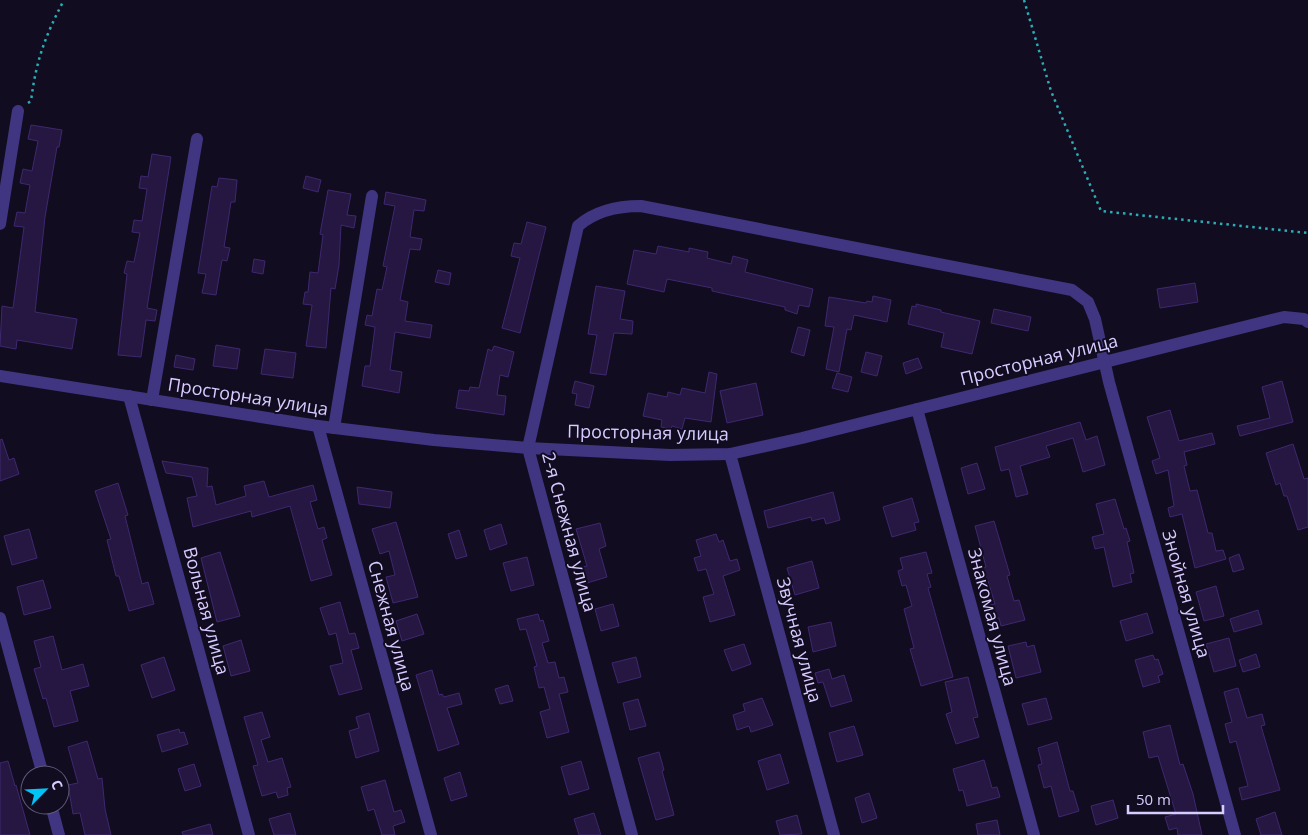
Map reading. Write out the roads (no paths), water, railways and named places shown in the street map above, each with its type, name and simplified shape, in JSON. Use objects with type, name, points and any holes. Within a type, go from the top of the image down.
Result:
[{"type":"street","points":[[0,224],[18,111]]},
{"type":"street","points":[[152,400],[197,139]]},
{"type":"street","points":[[334,428],[372,196]]},
{"type":"street","name":"Знойная улица","points":[[622,206],[641,206],[1072,290],[1088,302],[1095,318],[1104,362],[1235,835]]},
{"type":"street","name":"2-я Снежная улица","points":[[622,206],[588,217],[578,226],[528,448],[632,835]]},
{"type":"street","name":"Просторная улица","points":[[0,376],[318,426],[434,440],[528,448],[670,455],[730,454],[1284,317],[1304,318],[1308,322]]},
{"type":"street","name":"Вольная улица","points":[[129,396],[248,835]]},
{"type":"street","name":"Знакомая улица","points":[[917,409],[1034,835]]},
{"type":"street","name":"Снежная улица","points":[[318,426],[431,835]]},
{"type":"street","name":"Звучная улица","points":[[730,454],[834,835]]},
{"type":"street","points":[[0,618],[40,765]]},
{"type":"street","points":[[54,815],[59,835]]}]
